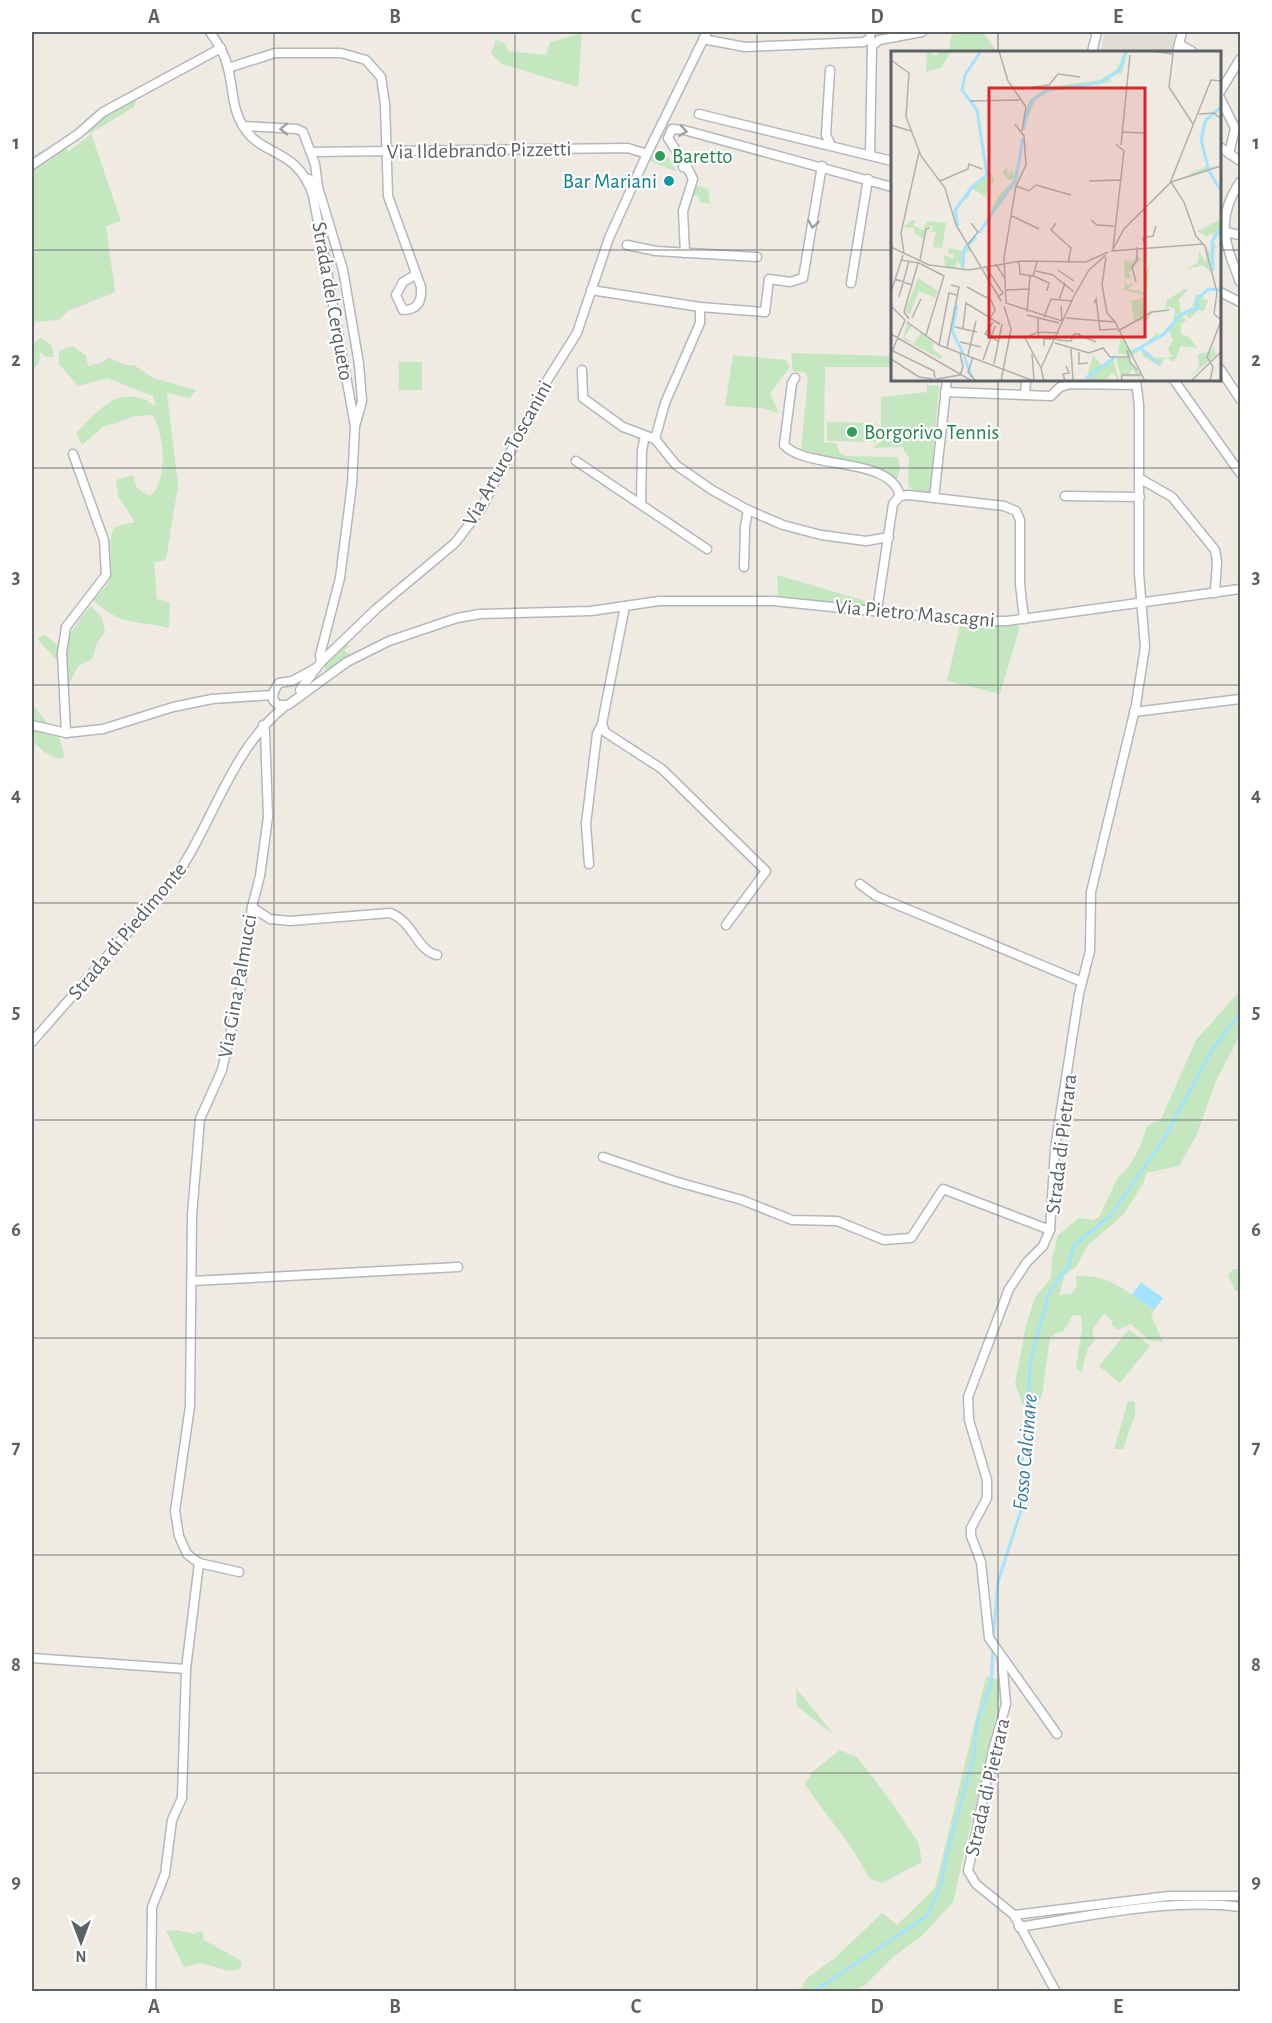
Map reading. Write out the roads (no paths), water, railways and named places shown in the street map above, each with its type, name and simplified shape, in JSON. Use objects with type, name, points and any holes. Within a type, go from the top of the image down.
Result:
[{"type":"street","points":[[210,32],[221,48],[228,68],[237,114],[243,126],[256,140],[300,168],[318,187]]},
{"type":"street","points":[[705,35],[745,47],[864,42],[870,38],[871,32]]},
{"type":"street","points":[[870,155],[872,46],[879,40],[922,32]]},
{"type":"street","points":[[1092,51],[1097,32]]},
{"type":"street","points":[[1178,48],[1182,32]]},
{"type":"street","name":"Via Arturo Toscanini","points":[[273,697],[279,683],[295,680],[318,665],[376,609],[455,543],[481,509],[548,379],[578,333],[609,238],[705,35]]},
{"type":"street","points":[[32,165],[78,135],[103,112],[221,48]]},
{"type":"street","points":[[228,68],[275,53],[341,53],[366,60],[381,77],[385,104],[388,196],[415,275]]},
{"type":"street","points":[[1221,90],[1240,59]]},
{"type":"street","points":[[830,70],[826,135],[831,145]]},
{"type":"street","points":[[1221,100],[1235,128]]},
{"type":"street","points":[[699,114],[891,161]]},
{"type":"street","points":[[1229,154],[1235,128],[1240,119]]},
{"type":"street","name":"Strada del Cerqueto","points":[[243,126],[297,129],[307,136],[318,187],[343,270],[359,364],[362,401],[355,426],[352,484],[340,578],[318,665]]},
{"type":"street","points":[[685,253],[683,212],[693,179],[668,138],[672,129],[684,130],[822,166],[891,187]]},
{"type":"street","points":[[656,139],[688,169]]},
{"type":"street","name":"Via Ildebrando Pizzetti","points":[[311,152],[628,148],[647,154]]},
{"type":"street","points":[[1221,148],[1240,161]]},
{"type":"street","points":[[591,290],[700,307],[765,312],[769,279],[790,282],[803,278],[822,166]]},
{"type":"street","name":"Strada del Cerqueto","points":[[307,178],[322,237],[355,426]]},
{"type":"street","points":[[851,283],[868,179]]},
{"type":"street","points":[[1240,182],[1226,206],[1226,232],[1230,256],[1240,282]]},
{"type":"street","points":[[1226,232],[1240,235]]},
{"type":"street","points":[[627,245],[685,253],[757,258]]},
{"type":"street","points":[[1221,292],[1240,302]]},
{"type":"street","points":[[641,503],[642,450],[650,437],[700,323],[700,307]]},
{"type":"street","points":[[582,370],[583,398],[623,427],[650,437],[676,465],[712,490],[748,510],[783,525],[821,535],[866,541],[889,537]]},
{"type":"street","points":[[1221,370],[1240,399]]},
{"type":"street","points":[[795,378],[792,383],[784,445],[790,452],[837,462],[885,477],[898,488],[900,496]]},
{"type":"street","points":[[934,498],[947,381]]},
{"type":"street","points":[[1025,395],[1026,381]]},
{"type":"street","points":[[1175,381],[1240,473]]},
{"type":"street","points":[[945,392],[1051,396],[1060,387],[1071,384],[1136,382]]},
{"type":"street","name":"Strada di Pietrara","points":[[1057,1734],[1002,1660],[989,1638],[981,1562],[971,1536],[973,1520],[987,1498],[987,1480],[969,1420],[968,1397],[1009,1289],[1027,1262],[1043,1246],[1050,1230],[1055,1149],[1082,982],[1090,951],[1091,892],[1134,712],[1145,647],[1139,573],[1140,497],[1136,382]]},
{"type":"street","points":[[66,733],[62,653],[66,627],[106,575],[104,540],[73,454]]},
{"type":"street","points":[[576,461],[707,549]]},
{"type":"street","points":[[1139,478],[1172,497],[1215,550],[1217,561],[1215,593]]},
{"type":"street","points":[[900,496],[1004,506],[1016,511],[1020,520],[1020,584],[1024,619]]},
{"type":"street","points":[[877,610],[893,504],[900,496]]},
{"type":"street","points":[[1065,496],[1140,497]]},
{"type":"street","points":[[744,567],[745,527],[748,510]]},
{"type":"street","name":"Via Pietro Mascagni","points":[[300,692],[347,662],[389,641],[457,618],[480,614],[591,611],[659,601],[773,602],[877,610],[971,621],[1024,619],[1240,589]]},
{"type":"street","points":[[590,864],[586,824],[597,734],[602,724],[625,606]]},
{"type":"street","name":"Via Arturo Toscanini","points":[[300,692],[318,665]]},
{"type":"street","name":"Via Pietro Mascagni","points":[[295,680],[322,679]]},
{"type":"street","points":[[295,680],[300,692]]},
{"type":"street","name":"Strada di Piedimonte","points":[[32,1042],[172,882],[190,856],[248,744],[265,723],[300,692]]},
{"type":"street","points":[[32,725],[66,733],[104,729],[173,707],[212,699],[273,697],[284,707]]},
{"type":"street","name":"Strada di Piedimonte","points":[[265,723],[273,697]]},
{"type":"street","points":[[1134,712],[1240,699]]},
{"type":"street","name":"Via Gina Palmucci","points":[[199,1563],[187,1554],[179,1536],[175,1511],[190,1406],[192,1215],[200,1119],[222,1070],[240,991],[252,907],[260,876],[268,817],[265,723]]},
{"type":"street","points":[[602,724],[605,732],[662,769],[766,872],[726,926]]},
{"type":"street","points":[[861,884],[876,896],[1082,982]]},
{"type":"street","points":[[252,907],[270,919],[290,921],[390,913],[402,918],[426,949],[437,955]]},
{"type":"street","points":[[603,1157],[674,1181],[742,1200],[792,1220],[837,1221],[884,1240],[911,1239],[932,1204],[944,1190],[1050,1230]]},
{"type":"street","points":[[192,1281],[458,1267]]},
{"type":"street","points":[[151,1992],[152,1907],[165,1874],[172,1820],[182,1798],[186,1669],[199,1563],[239,1572]]},
{"type":"street","points":[[32,1658],[90,1661],[124,1667],[186,1669]]},
{"type":"street","name":"Strada di Pietrara","points":[[1002,1660],[1006,1704],[993,1750],[968,1871],[976,1884],[1014,1915],[1056,1992]]},
{"type":"street","points":[[1014,1915],[1169,1896],[1240,1896]]},
{"type":"street","points":[[1019,1927],[1176,1906],[1218,1904],[1240,1907]]},
{"type":"water","points":[[1141,1282],[1163,1298],[1154,1310],[1132,1295]]},
{"type":"waterway","name":"Fosso Calcinare","points":[[993,1641],[998,1582],[1024,1501],[1022,1461],[1027,1432],[1030,1362],[1050,1290],[1068,1267],[1074,1245],[1110,1216],[1162,1142],[1212,1050],[1240,1013]]},
{"type":"waterway","name":"Fosso Calcinare","points":[[813,1992],[927,1916],[941,1885],[947,1853],[974,1755],[977,1722],[991,1685],[993,1648]]},
{"type":"place","name":"Baretto","points":[[660,156]]},
{"type":"place","name":"Bar Mariani","points":[[669,181]]},
{"type":"place","name":"Borgorivo Tennis","points":[[852,432]]}]
